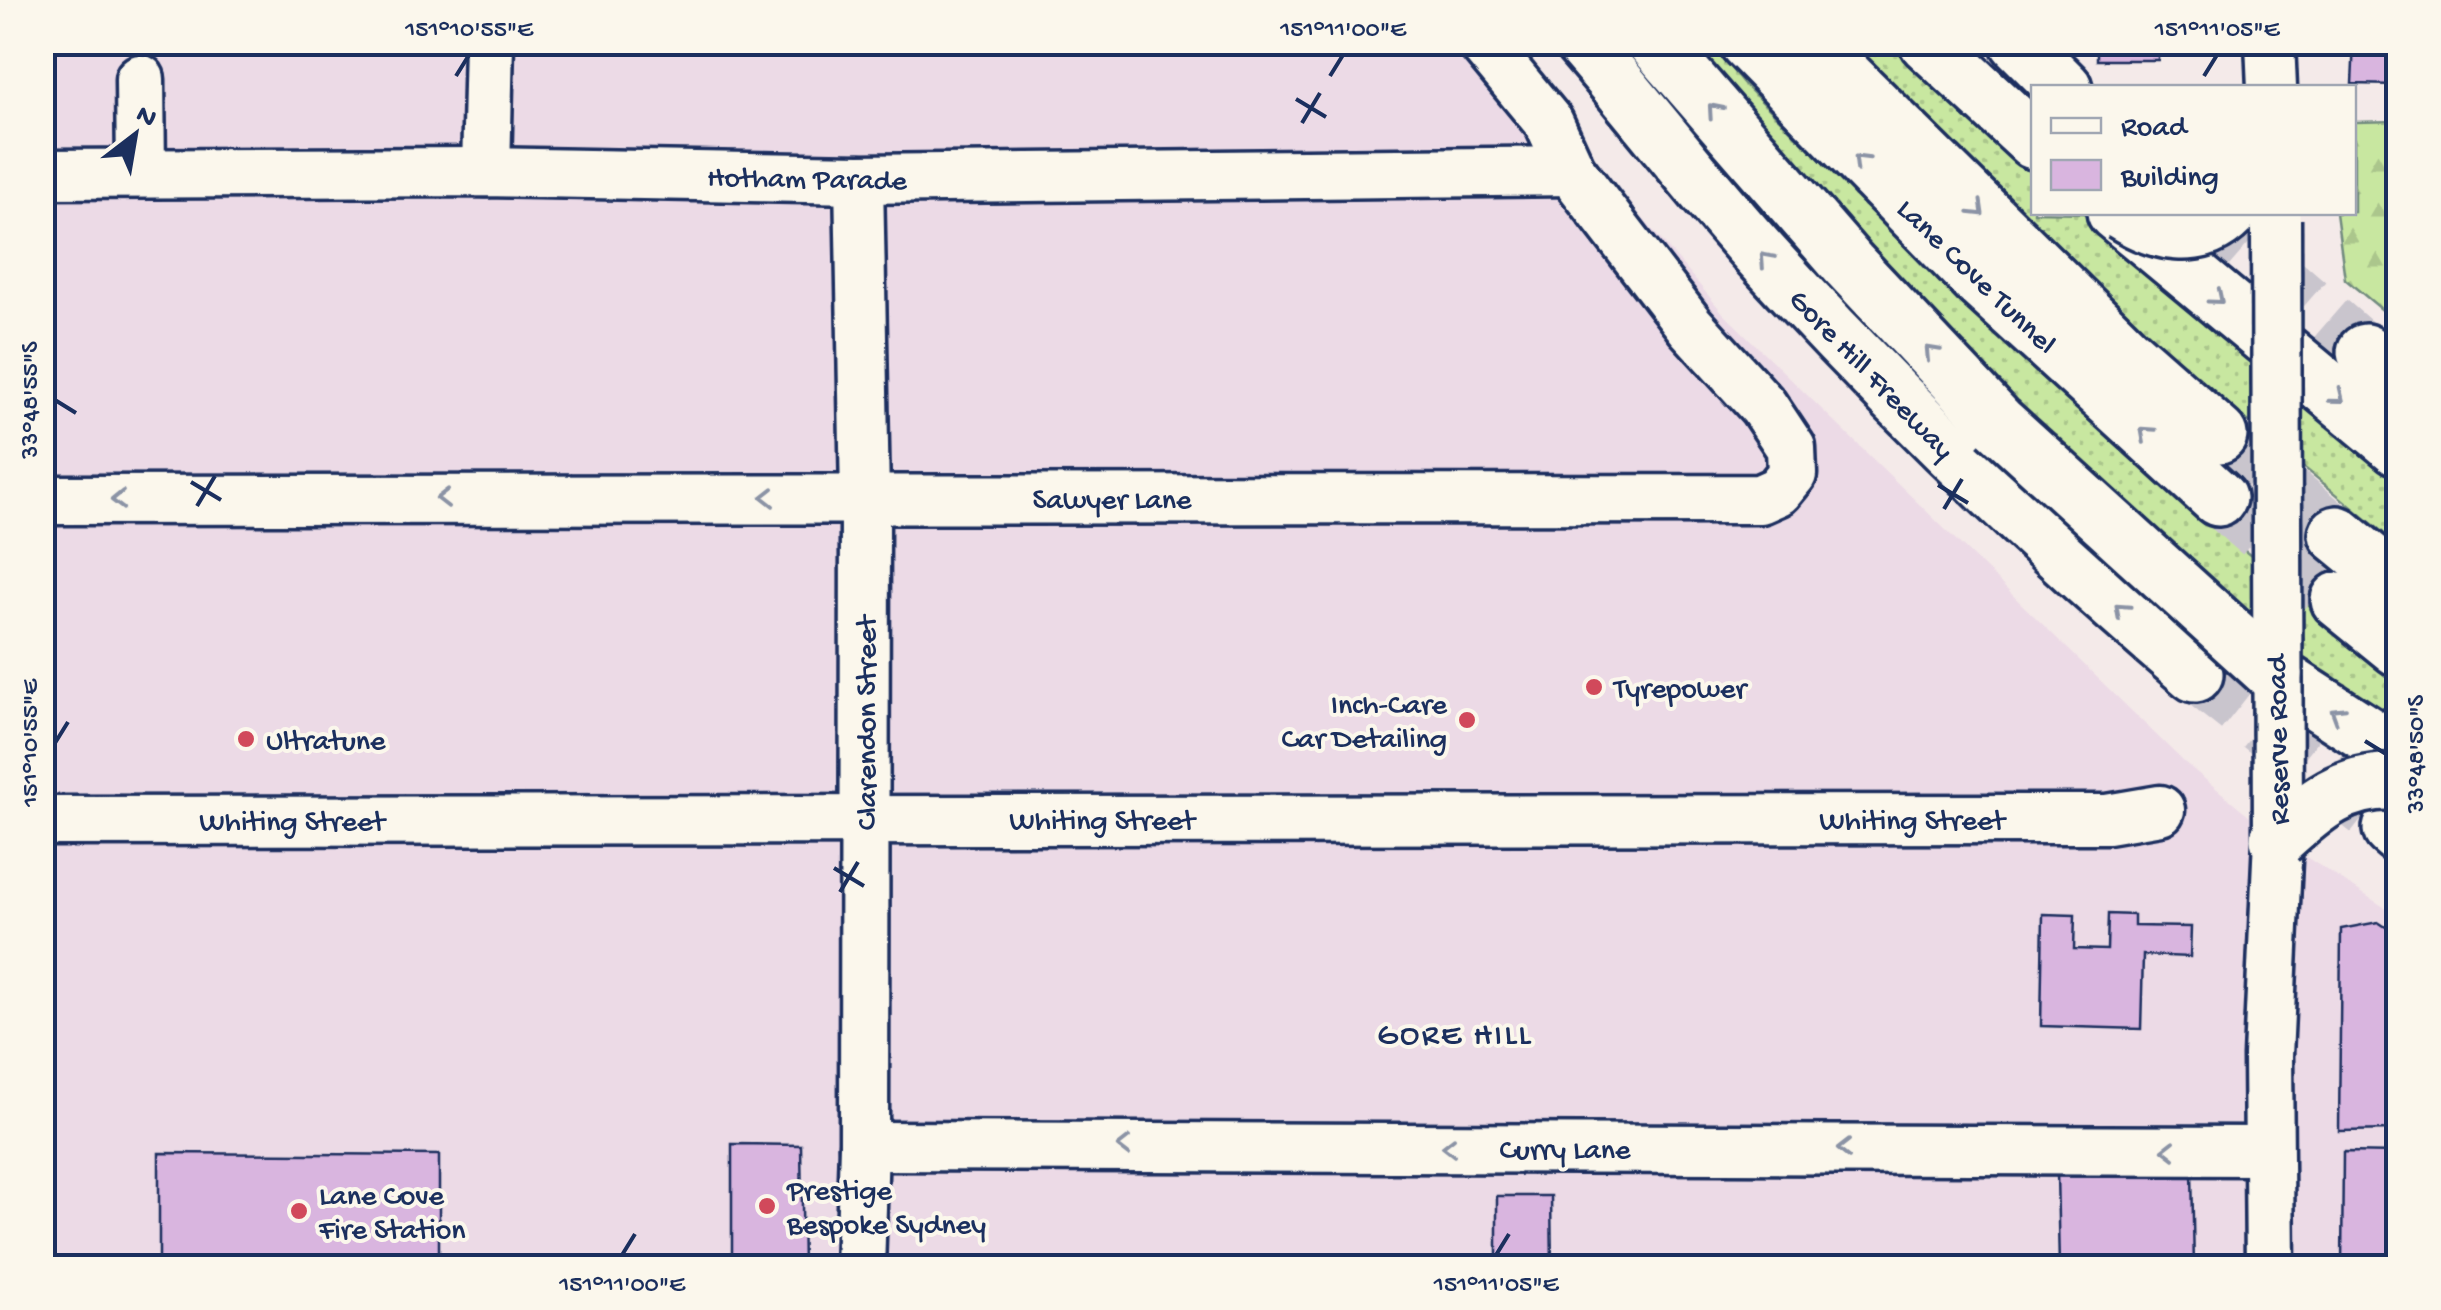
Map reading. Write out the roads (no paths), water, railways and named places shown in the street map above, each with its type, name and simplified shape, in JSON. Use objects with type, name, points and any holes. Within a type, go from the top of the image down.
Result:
[{"type":"highway","name":"Gore Hill Freeway","points":[[1582,42],[1760,254],[1908,413],[1994,497],[2195,674]]},
{"type":"highway","points":[[1655,42],[1849,265],[1998,423],[2274,674],[2398,754]]},
{"type":"highway","name":"Lane Cove Tunnel","points":[[1746,42],[1978,279],[2218,498]]},
{"type":"highway","name":"Lane Cove Tunnel","points":[[1810,42],[2126,353],[2219,435]]},
{"type":"highway","points":[[2018,42],[2061,85]]},
{"type":"highway","points":[[1946,61],[2031,137]]},
{"type":"highway","points":[[2123,215],[2398,447]]},
{"type":"highway","points":[[2127,215],[2176,233],[2260,215]]},
{"type":"highway","points":[[2337,534],[2398,584]]},
{"type":"highway","points":[[2339,600],[2398,648]]},
{"type":"highway","points":[[2278,840],[2337,792],[2366,782],[2396,815]]},
{"type":"street","points":[[486,172],[489,42]]},
{"type":"street","name":"Sawyer Lane","points":[[42,500],[1760,499],[1778,490],[1792,474],[1791,448],[1572,171],[1549,123],[1482,42]]},
{"type":"street","points":[[2270,42],[2272,85]]},
{"type":"street","points":[[140,79],[141,173]]},
{"type":"street","name":"Hotham Parade","points":[[42,174],[486,172],[859,179],[1572,171]]},
{"type":"street","name":"Clarendon Street","points":[[859,179],[865,498],[864,1146],[860,1268]]},
{"type":"street","name":"Reserve Road","points":[[2260,215],[2277,346],[2274,674],[2278,840],[2266,1151],[2270,1268]]},
{"type":"street","name":"Whiting Street","points":[[42,821],[2107,819],[2160,810]]},
{"type":"street","name":"Curry Lane","points":[[864,1146],[2266,1151]]},
{"type":"tunnel","points":[[2206,215],[2365,352]]},
{"type":"tunnel","points":[[2219,435],[2337,534]]},
{"type":"tunnel","points":[[2218,498],[2339,600]]},
{"type":"tunnel","points":[[2195,674],[2377,818]]},
{"type":"place","name":"Tyrepower","points":[[1594,687]]},
{"type":"place","name":"Inch-Care Car Detailing","points":[[1467,720]]},
{"type":"place","name":"Ultratune","points":[[246,739]]},
{"type":"place","name":"Prestige Bespoke Sydney","points":[[767,1206]]},
{"type":"place","name":"Lane Cove Fire Station","points":[[299,1211]]},
{"type":"district","name":"GORE HILL","points":[[1455,1032]]}]
